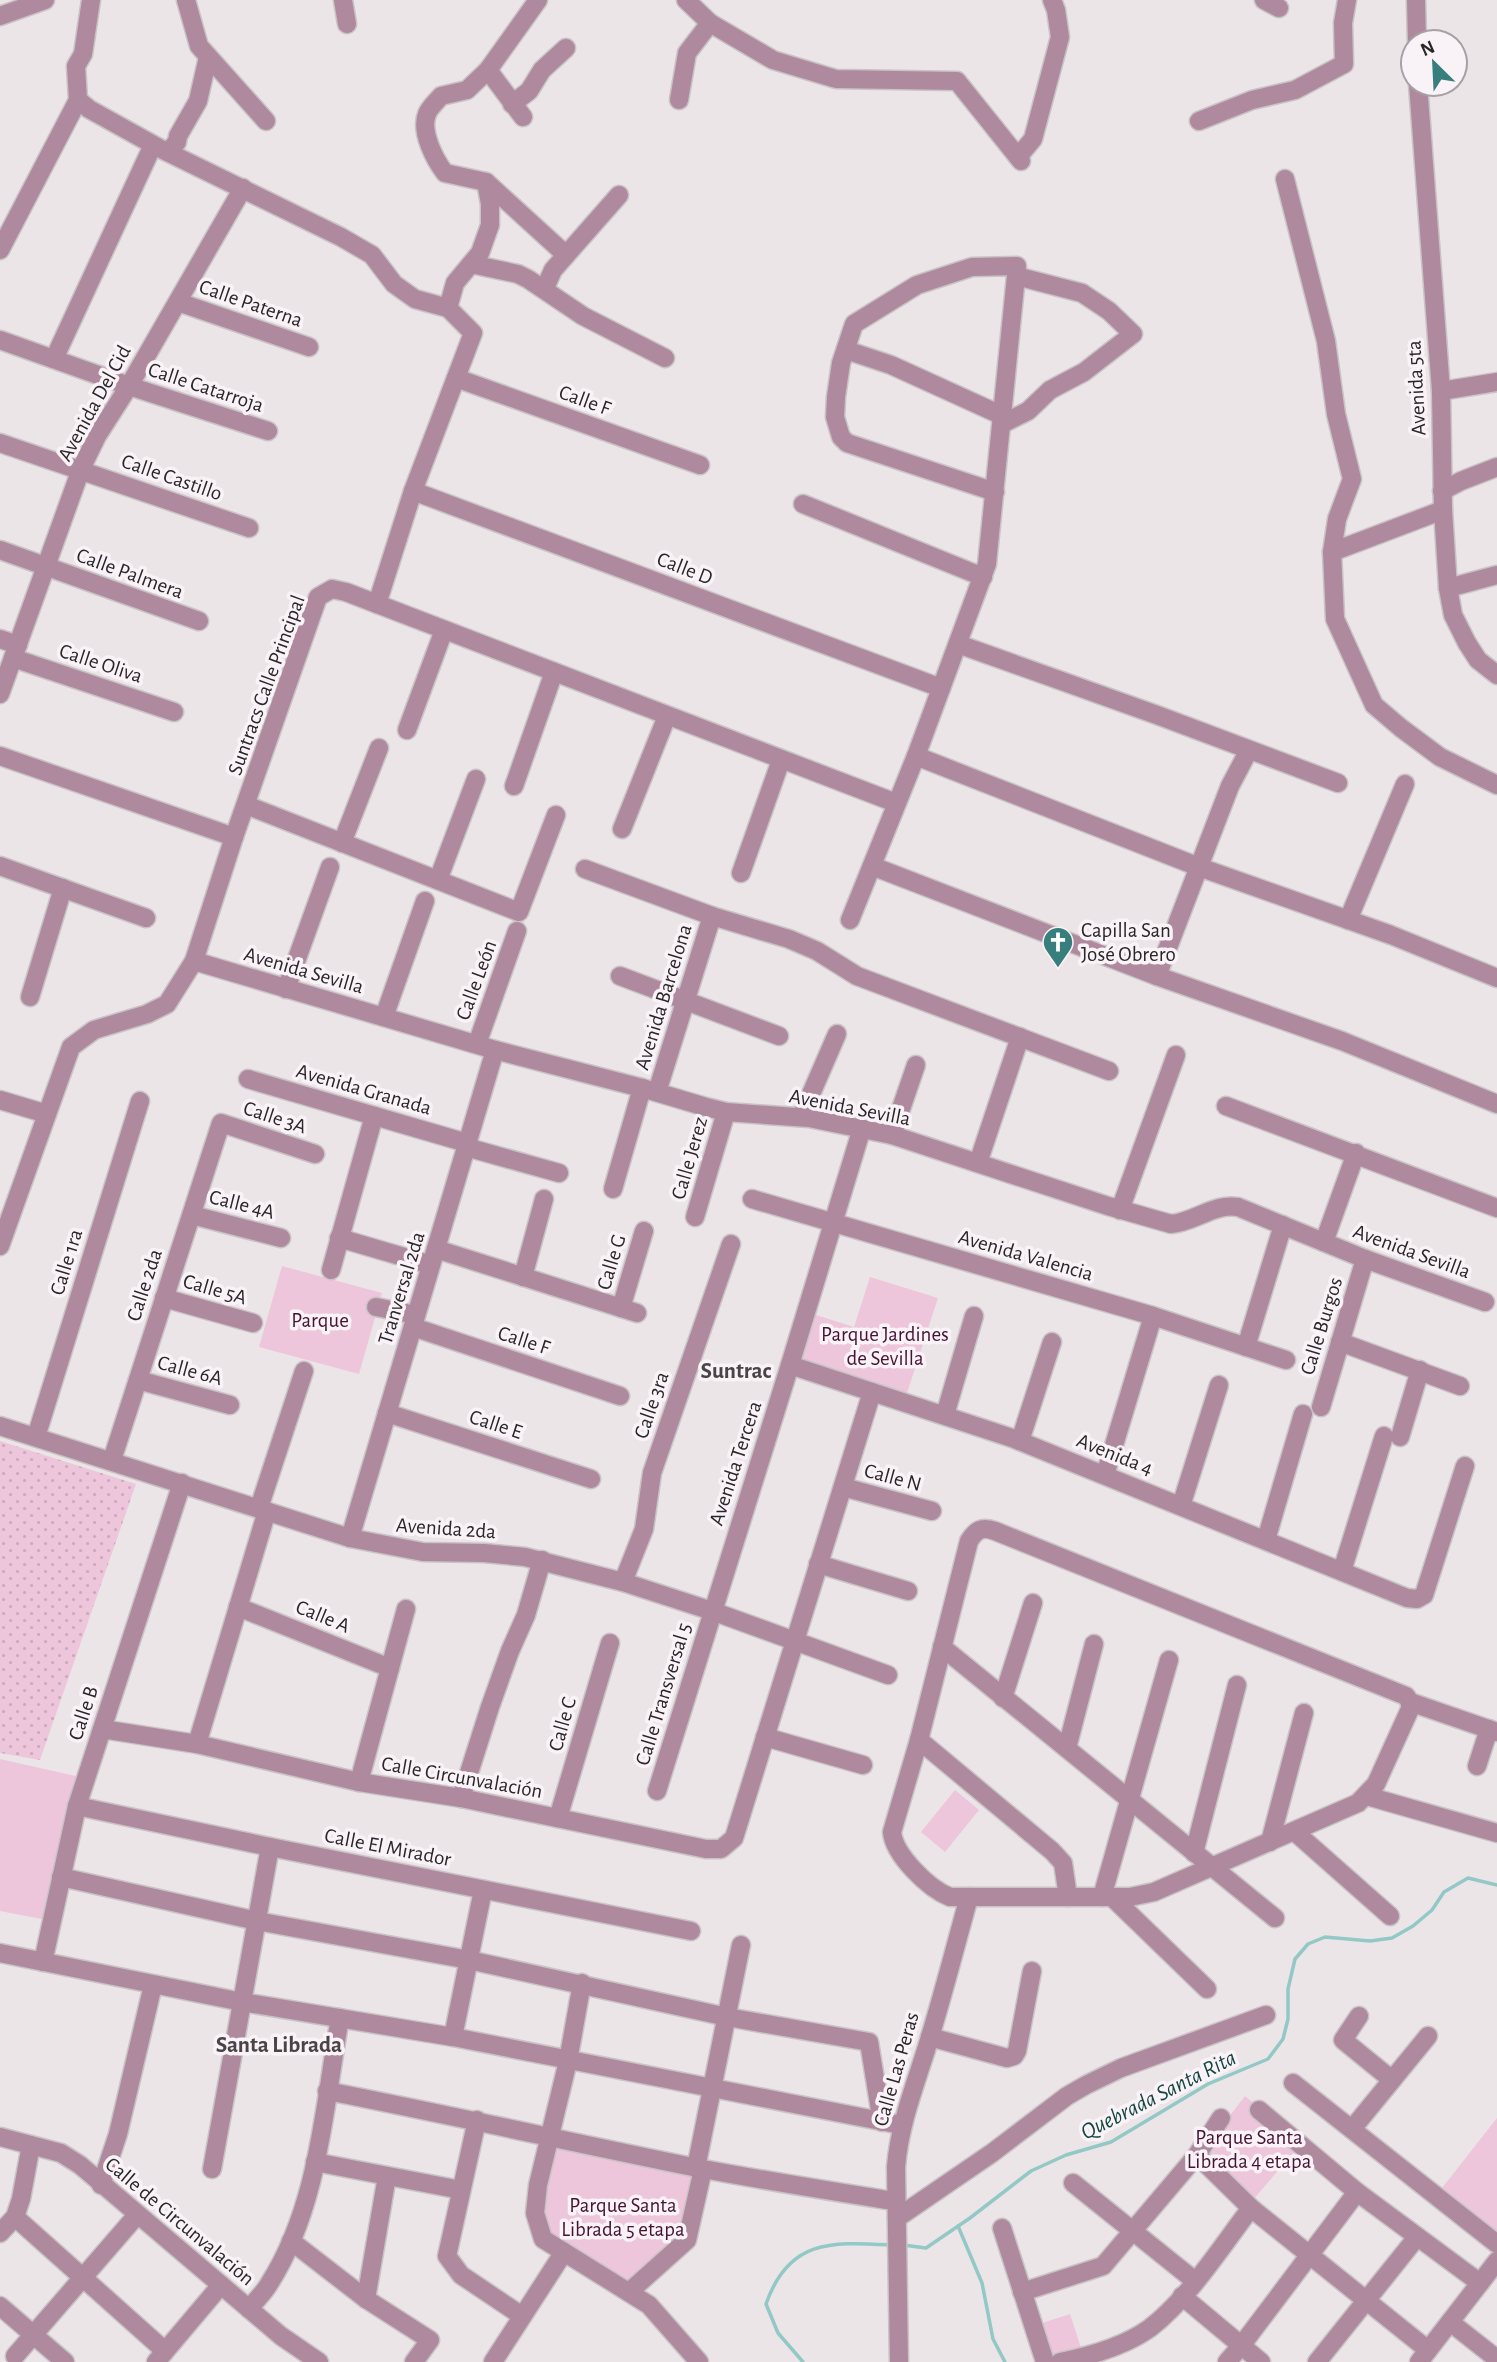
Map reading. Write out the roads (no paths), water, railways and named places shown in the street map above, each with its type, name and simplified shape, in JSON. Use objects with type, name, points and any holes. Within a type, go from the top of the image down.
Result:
[{"type":"street","points":[[0,16],[45,0]]},
{"type":"street","points":[[0,250],[78,100],[76,65],[83,54],[91,0]]},
{"type":"street","points":[[186,0],[199,46],[267,121]]},
{"type":"street","points":[[343,0],[347,24]]},
{"type":"street","points":[[538,0],[488,70],[467,90],[441,96],[426,116],[429,144],[435,161],[445,173],[486,181],[566,255]]},
{"type":"street","points":[[686,0],[710,23],[773,60],[836,79],[957,81],[1019,159],[1033,139],[1060,37],[1052,0]]},
{"type":"street","points":[[1199,121],[1252,100],[1296,90],[1344,64],[1343,23],[1347,0]]},
{"type":"street","points":[[1416,0],[1417,28]]},
{"type":"street","points":[[679,100],[687,53],[710,23]]},
{"type":"street","points":[[488,70],[517,110],[542,70],[566,48]]},
{"type":"street","points":[[54,359],[161,148],[177,142],[198,101],[208,57]]},
{"type":"street","name":"Avenida 5ta","points":[[1419,98],[1441,391],[1442,491],[1448,588],[1453,615],[1467,643],[1478,660],[1496,673]]},
{"type":"street","points":[[78,100],[89,109],[161,148],[372,255],[394,284],[415,299],[448,308],[472,333],[413,491],[377,604]]},
{"type":"street","points":[[1285,179],[1326,341],[1336,414],[1352,479],[1337,519],[1332,552],[1335,619],[1374,705],[1440,757],[1497,785]]},
{"type":"street","points":[[448,308],[455,283],[480,253],[490,225],[486,181]]},
{"type":"street","name":"Avenida Del Cid","points":[[0,694],[81,469],[97,436],[129,386],[243,188]]},
{"type":"street","points":[[545,288],[553,270],[619,195]]},
{"type":"street","points":[[471,264],[517,274],[545,288],[583,316],[666,359]]},
{"type":"street","points":[[850,920],[916,756],[987,564],[995,492],[1003,420],[1017,266],[972,267],[917,285],[854,324],[841,363],[835,417],[841,437],[847,443],[995,492]]},
{"type":"street","points":[[846,349],[891,365],[1003,420],[1028,411],[1050,390],[1084,372],[1133,334],[1109,311],[1082,293],[1016,276]]},
{"type":"street","name":"Calle Paterna","points":[[178,302],[309,348]]},
{"type":"street","name":"Calle Catarroja","points":[[0,340],[129,386],[268,430]]},
{"type":"street","name":"Calle F","points":[[456,378],[700,465]]},
{"type":"street","points":[[1441,391],[1497,382]]},
{"type":"street","name":"Calle Castillo","points":[[0,443],[248,528]]},
{"type":"street","points":[[1442,491],[1497,467]]},
{"type":"street","name":"Calle D","points":[[413,491],[941,688]]},
{"type":"street","points":[[803,504],[983,577]]},
{"type":"street","points":[[1332,552],[1443,510]]},
{"type":"street","name":"Calle Palmera","points":[[0,550],[199,621]]},
{"type":"street","points":[[1448,588],[1497,575]]},
{"type":"street","name":"Suntracs Calle Principal","points":[[0,1246],[71,1047],[94,1030],[147,1014],[167,1004],[194,961],[234,837],[318,597],[332,589],[346,592],[896,803]]},
{"type":"street","points":[[407,730],[444,630]]},
{"type":"street","name":"Calle Oliva","points":[[0,639],[15,652],[174,712]]},
{"type":"street","points":[[958,644],[1338,783]]},
{"type":"street","points":[[514,786],[554,672]]},
{"type":"street","points":[[622,830],[667,716]]},
{"type":"street","points":[[342,843],[379,747]]},
{"type":"street","points":[[1157,976],[1230,786],[1249,750]]},
{"type":"street","points":[[0,756],[234,837]]},
{"type":"street","points":[[916,756],[1199,867],[1348,920],[1497,978]]},
{"type":"street","points":[[741,873],[781,760]]},
{"type":"street","points":[[438,880],[476,779]]},
{"type":"street","points":[[1348,920],[1405,784]]},
{"type":"street","points":[[246,805],[519,912],[556,815]]},
{"type":"street","points":[[203,827],[214,838],[217,847],[215,865],[203,901],[208,917]]},
{"type":"street","points":[[0,866],[146,918]]},
{"type":"street","points":[[872,866],[1157,976],[1342,1041],[1497,1104]]},
{"type":"street","points":[[286,989],[330,867]]},
{"type":"street","points":[[585,869],[712,916],[789,939],[817,951],[857,976],[1109,1071]]},
{"type":"street","points":[[30,997],[63,888]]},
{"type":"street","points":[[384,1017],[425,901]]},
{"type":"street","name":"Avenida Barcelona","points":[[613,1188],[687,999],[712,916]]},
{"type":"street","name":"Calle León","points":[[477,1044],[517,931]]},
{"type":"street","name":"Avenida Sevilla","points":[[194,961],[495,1050],[726,1112],[801,1117],[892,1135],[1120,1210],[1171,1224],[1182,1223],[1226,1205],[1238,1207],[1365,1259],[1485,1302]]},
{"type":"street","points":[[620,976],[687,999],[779,1036]]},
{"type":"street","points":[[801,1117],[836,1034]]},
{"type":"street","points":[[978,1163],[1020,1037]]},
{"type":"street","name":"Tranversal 2da","points":[[350,1538],[495,1050]]},
{"type":"street","points":[[1120,1210],[1176,1055]]},
{"type":"street","points":[[892,1135],[916,1065]]},
{"type":"street","name":"Avenida Granada","points":[[248,1079],[558,1174]]},
{"type":"street","points":[[0,1100],[47,1114]]},
{"type":"street","name":"Calle 1ra","points":[[36,1437],[140,1101]]},
{"type":"street","points":[[1226,1106],[1497,1208]]},
{"type":"street","name":"Calle Jerez","points":[[695,1217],[726,1112]]},
{"type":"street","points":[[331,1270],[374,1116]]},
{"type":"street","name":"Calle 3A","points":[[221,1123],[315,1154]]},
{"type":"street","name":"Calle 2da","points":[[112,1461],[221,1123]]},
{"type":"street","name":"Avenida Tercera","points":[[712,1611],[862,1128]]},
{"type":"street","points":[[1324,1242],[1356,1153]]},
{"type":"street","points":[[340,1238],[523,1277],[544,1199]]},
{"type":"street","name":"Avenida Valencia","points":[[752,1199],[1153,1316],[1286,1360]]},
{"type":"street","name":"Calle 4A","points":[[192,1215],[281,1238]]},
{"type":"street","points":[[1246,1347],[1283,1225]]},
{"type":"street","name":"Calle G","points":[[523,1277],[629,1310],[645,1231]]},
{"type":"street","name":"Calle 3ra","points":[[623,1583],[644,1529],[652,1473],[731,1244]]},
{"type":"street","name":"Calle Burgos","points":[[1321,1407],[1365,1259]]},
{"type":"street","name":"Calle 5A","points":[[164,1298],[253,1323]]},
{"type":"street","name":"Calle F","points":[[376,1307],[621,1396]]},
{"type":"street","points":[[945,1415],[974,1316]]},
{"type":"street","points":[[1105,1475],[1153,1316]]},
{"type":"street","points":[[1020,1441],[1052,1342]]},
{"type":"street","points":[[1340,1342],[1461,1386]]},
{"type":"street","name":"Avenida 4","points":[[790,1365],[1020,1441],[1407,1598],[1417,1599],[1424,1595],[1465,1466]]},
{"type":"street","points":[[1342,1572],[1392,1436],[1420,1370]]},
{"type":"street","points":[[197,1744],[304,1371]]},
{"type":"street","name":"Calle 6A","points":[[138,1380],[230,1405]]},
{"type":"street","points":[[1181,1506],[1219,1385]]},
{"type":"street","points":[[863,1765],[765,1737],[872,1392]]},
{"type":"street","name":"Calle E","points":[[387,1413],[591,1479]]},
{"type":"street","points":[[1266,1540],[1303,1414]]},
{"type":"street","name":"Avenida 2da","points":[[0,1426],[350,1538],[423,1552],[506,1555],[542,1560],[712,1611],[888,1675]]},
{"type":"street","name":"Calle B","points":[[43,1962],[77,1806],[182,1483]]},
{"type":"street","name":"Calle N","points":[[843,1487],[932,1511]]},
{"type":"street","points":[[988,1528],[1406,1696],[1410,1702],[1410,1709],[1376,1784],[1359,1803],[1154,1892],[1130,1897],[950,1897],[929,1886],[893,1842],[892,1832],[919,1740],[969,1541],[974,1533],[988,1528]]},
{"type":"street","points":[[461,1798],[510,1651],[526,1615],[542,1560]]},
{"type":"street","points":[[818,1564],[908,1591]]},
{"type":"street","points":[[1003,1698],[1033,1603]]},
{"type":"street","name":"Calle A","points":[[238,1607],[390,1668]]},
{"type":"street","points":[[359,1782],[406,1609]]},
{"type":"street","name":"Calle Transversal 5","points":[[657,1791],[712,1611]]},
{"type":"street","name":"Calle C","points":[[558,1818],[610,1643]]},
{"type":"street","points":[[1067,1748],[1094,1644]]},
{"type":"street","points":[[942,1647],[1275,1918]]},
{"type":"street","points":[[1107,1897],[1129,1799],[1169,1660]]},
{"type":"street","points":[[1194,1853],[1237,1685]]},
{"type":"street","points":[[1410,1702],[1493,1731],[1477,1766]]},
{"type":"street","points":[[1270,1842],[1304,1713]]},
{"type":"street","name":"Calle Circunvalación","points":[[102,1729],[197,1744],[359,1782],[461,1798],[706,1849],[721,1849],[734,1838],[765,1737]]},
{"type":"street","points":[[919,1740],[1052,1851],[1063,1863],[1068,1897]]},
{"type":"street","points":[[1367,1796],[1497,1833]]},
{"type":"street","name":"Calle El Mirador","points":[[77,1806],[691,1931]]},
{"type":"street","points":[[1295,1832],[1390,1916]]},
{"type":"street","points":[[212,2169],[270,1847]]},
{"type":"street","points":[[61,1877],[257,1921],[582,1983],[727,2017],[869,2042],[882,2122]]},
{"type":"street","points":[[453,2037],[483,1890]]},
{"type":"street","points":[[950,1897],[963,1918]]},
{"type":"street","name":"Calle Las Peras","points":[[899,2362],[896,2167],[901,2125],[930,2037],[969,1897]]},
{"type":"street","points":[[1107,1897],[1207,1989]]},
{"type":"street","points":[[629,2292],[687,2240],[712,2087],[741,1945]]},
{"type":"street","points":[[0,1953],[242,2002],[453,2037],[901,2125]]},
{"type":"street","points":[[930,2037],[1007,2058],[1014,2056],[1032,1971]]},
{"type":"street","points":[[582,1983],[568,2061],[538,2185],[535,2213],[543,2239],[649,2305],[699,2362]]},
{"type":"street","points":[[101,2185],[118,2134],[153,1985]]},
{"type":"street","points":[[897,2222],[1067,2096],[1086,2085],[1121,2068],[1266,2015]]},
{"type":"street","points":[[1359,2016],[1343,2040],[1392,2080]]},
{"type":"street","points":[[249,2309],[269,2284],[306,2201],[340,2018]]},
{"type":"street","points":[[1352,2129],[1428,2036]]},
{"type":"street","points":[[1293,2083],[1497,2244]]},
{"type":"street","points":[[327,2091],[699,2168],[887,2200]]},
{"type":"street","points":[[1259,2110],[1357,2192],[1480,2283]]},
{"type":"street","points":[[1022,2292],[1103,2266],[1197,2155],[1221,2118]]},
{"type":"street","points":[[477,2120],[447,2256],[461,2275],[523,2316]]},
{"type":"street","name":"Calle de Circunvalación","points":[[0,2137],[61,2153],[80,2165],[249,2309],[299,2356],[318,2362]]},
{"type":"street","points":[[0,2233],[15,2217],[31,2145]]},
{"type":"street","points":[[1197,2155],[1251,2208],[1366,2300],[1423,2356],[1497,2261]]},
{"type":"street","points":[[315,2162],[461,2190]]},
{"type":"street","points":[[366,2299],[387,2176]]},
{"type":"street","points":[[1073,2183],[1195,2281]]},
{"type":"street","points":[[1227,2362],[1357,2192]]},
{"type":"street","points":[[1059,2362],[1108,2356],[1167,2314],[1251,2208]]},
{"type":"street","points":[[15,2356],[137,2215]]},
{"type":"street","points":[[15,2217],[83,2278],[160,2357],[221,2286]]},
{"type":"street","points":[[1002,2228],[1045,2362]]},
{"type":"street","points":[[1317,2362],[1417,2237]]},
{"type":"street","points":[[290,2241],[366,2299],[430,2340],[414,2362]]},
{"type":"street","points":[[493,2362],[564,2252]]},
{"type":"street","points":[[1182,2296],[1261,2362]]},
{"type":"street","points":[[0,2306],[65,2362]]},
{"type":"street","points":[[1450,2322],[1497,2359]]},
{"type":"waterway","name":"Quebrada Santa Rita","points":[[903,2245],[926,2248],[1031,2171],[1066,2155],[1111,2142],[1208,2084],[1268,2059],[1283,2039],[1288,2019],[1288,1989],[1295,1959],[1308,1944],[1325,1937],[1370,1941],[1392,1938],[1413,1926],[1432,1910],[1444,1892],[1468,1878],[1497,1885]]},
{"type":"waterway","points":[[958,2226],[982,2283],[993,2339],[1005,2362]]},
{"type":"waterway","name":"Quebrada Santa Rita","points":[[803,2362],[778,2333],[766,2304],[776,2282],[787,2267],[800,2256],[832,2245],[892,2245]]},
{"type":"place","name":"Capilla San José Obrero","points":[[1058,969]]},
{"type":"district","name":"Suntrac","points":[[736,1370]]},
{"type":"district","name":"Santa Librada","points":[[279,2044]]},
{"type":"park label","name":"Parque","points":[[320,1320]]},
{"type":"park label","name":"Parque Jardines de Sevilla","points":[[885,1346]]},
{"type":"park label","name":"Parque Santa Librada 4 etapa","points":[[1249,2149]]},
{"type":"park label","name":"Parque Santa Librada 5 etapa","points":[[623,2217]]}]
